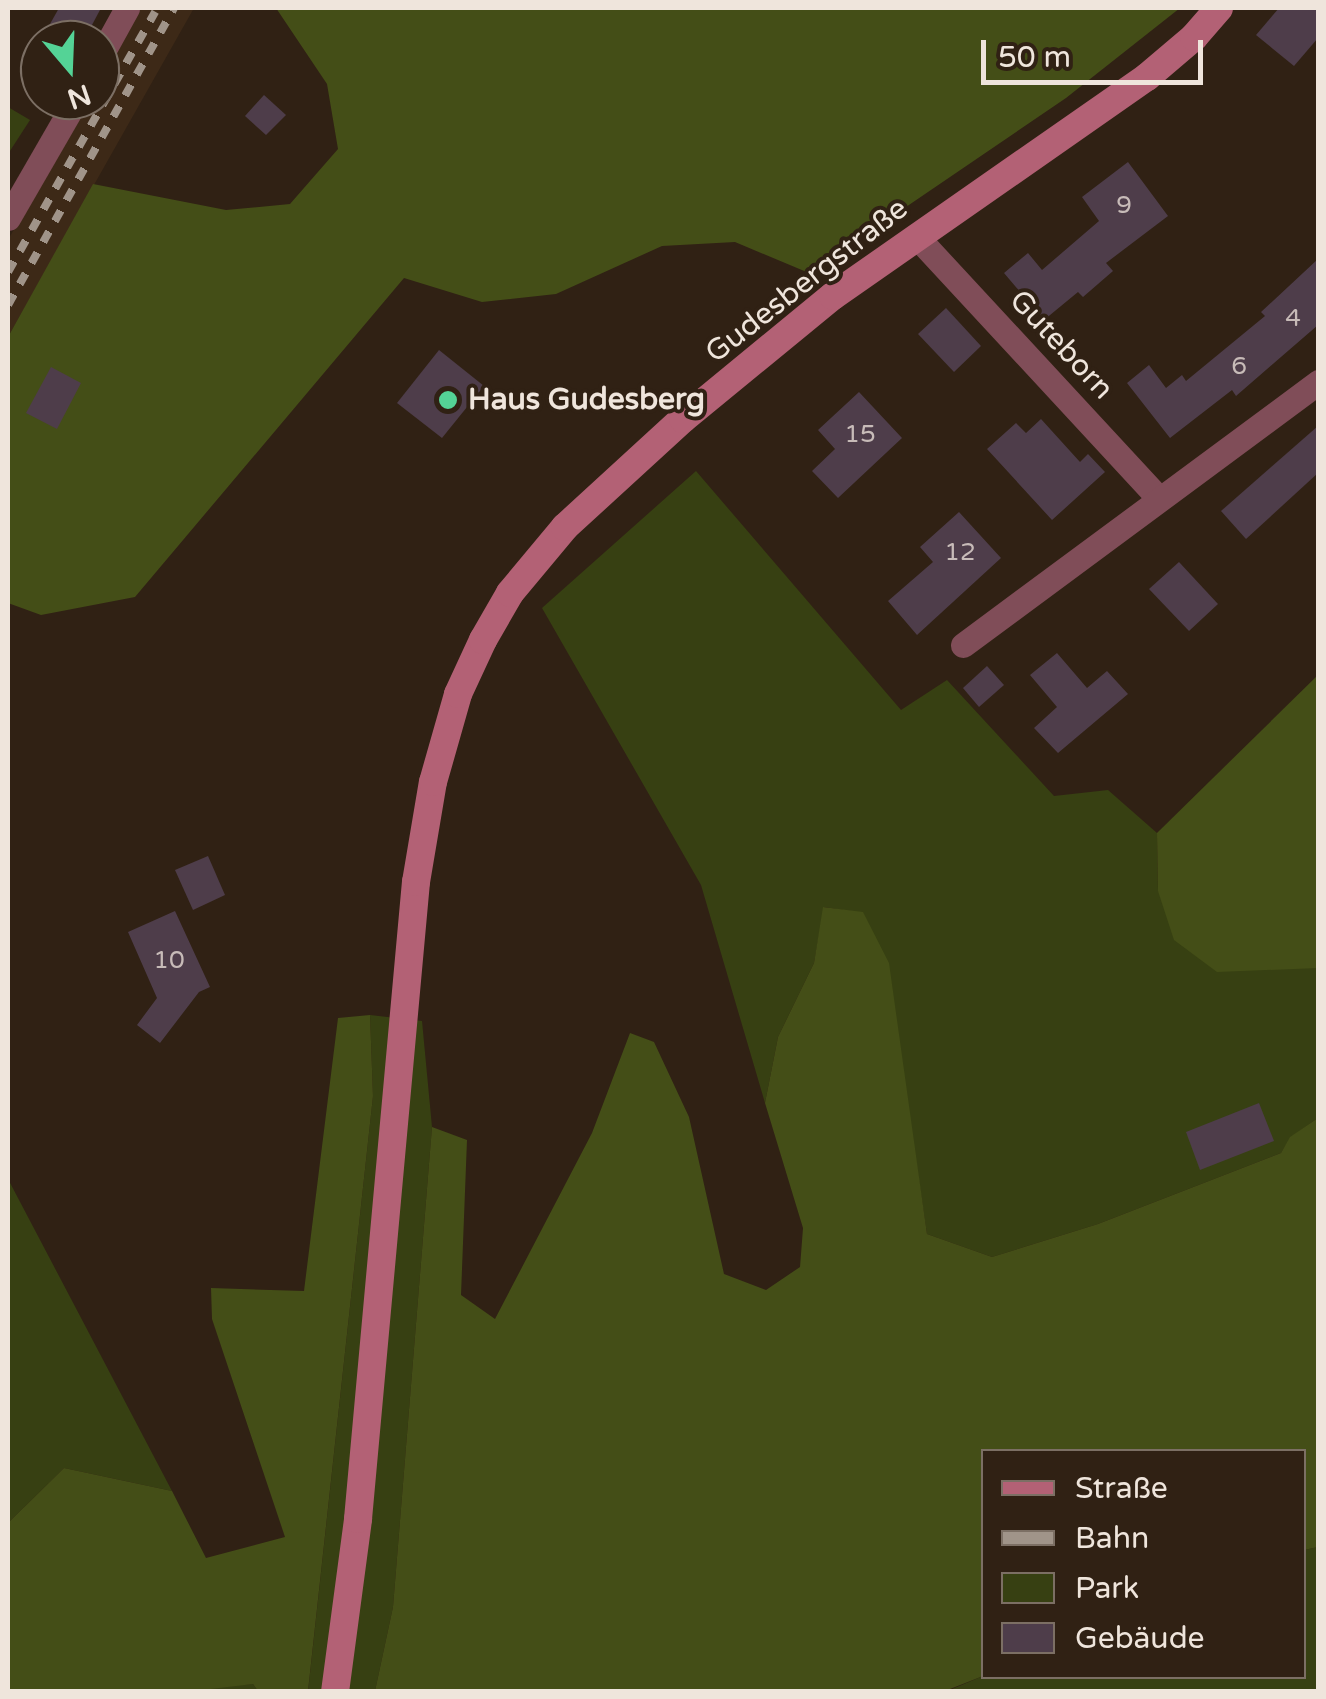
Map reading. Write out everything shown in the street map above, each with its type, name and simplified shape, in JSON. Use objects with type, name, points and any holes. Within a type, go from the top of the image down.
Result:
[{"type":"main road","name":"Gudesbergstraße","points":[[335,1692],[358,1520],[416,882],[433,782],[458,694],[510,593],[565,527],[683,420],[832,296],[1147,77],[1194,37],[1219,8]]},
{"type":"street","points":[[8,218],[64,120]]},
{"type":"street","name":"Guteborn","points":[[916,236],[1159,498]]},
{"type":"street","points":[[962,645],[1159,498],[1295,403],[1318,382]]},
{"type":"shaded area","points":[[138,8],[194,8],[8,337],[8,240],[75,120],[120,120],[120,40]]},
{"type":"green space","points":[[276,8],[1180,8],[1066,98],[809,273],[735,242],[662,246],[556,294],[482,302],[404,278],[135,597],[41,615],[8,603],[8,337],[93,184],[226,210],[290,204],[338,149],[327,84]]},
{"type":"green space","points":[[8,107],[20,114],[20,120],[30,120],[8,154]]},
{"type":"green space","points":[[696,471],[901,710],[947,680],[1054,796],[1108,790],[1157,833],[1158,891],[1284,967],[1318,968],[1318,1118],[1291,1137],[1281,1153],[1098,1224],[992,1257],[927,1234],[907,1101],[863,913],[824,907],[814,963],[778,1037],[765,1103],[701,885],[542,608]]},
{"type":"green space","points":[[1318,675],[1318,968],[1217,972],[1174,940],[1158,891],[1157,833]]},
{"type":"green space","points":[[823,907],[863,912],[889,963],[927,1234],[992,1257],[1098,1224],[1281,1153],[1290,1137],[1318,1118],[1318,1547],[1306,1550],[1306,1449],[981,1449],[981,1677],[945,1691],[375,1691],[393,1607],[432,1127],[467,1140],[461,1295],[495,1319],[592,1133],[630,1033],[654,1042],[689,1117],[724,1274],[766,1290],[800,1267],[803,1228],[765,1103],[778,1037],[814,963]]},
{"type":"green space","points":[[370,1015],[422,1021],[432,1127],[393,1607],[375,1691],[308,1692],[373,1096]]},
{"type":"green space","points":[[370,1015],[373,1096],[308,1691],[258,1691],[253,1684],[185,1692],[8,1691],[8,1523],[64,1468],[172,1491],[206,1558],[285,1537],[212,1319],[211,1288],[304,1291],[338,1018]]},
{"type":"green space","points":[[8,1179],[172,1491],[64,1468],[8,1523]]},
{"type":"green space","points":[[1318,1547],[1318,1691],[945,1692],[981,1677],[1306,1679],[1306,1550]]},
{"type":"green space","points":[[253,1684],[258,1691],[185,1692],[195,1687]]},
{"type":"building","points":[[59,8],[101,8],[95,20],[52,20]]},
{"type":"building","points":[[1279,8],[1318,8],[1318,38],[1294,66],[1256,35]]},
{"type":"building","points":[[264,95],[286,115],[266,135],[245,116]]},
{"type":"building","points":[[1128,162],[1168,216],[1106,263],[1113,271],[1083,297],[1078,292],[1044,320],[1004,273],[1028,253],[1042,270],[1099,221],[1082,197]]},
{"type":"building","points":[[1318,259],[1318,325],[1236,396],[1232,390],[1170,438],[1127,383],[1149,365],[1166,388],[1182,375],[1186,381],[1265,316],[1261,312]]},
{"type":"building","points":[[946,308],[981,346],[954,372],[918,334]]},
{"type":"building","points":[[439,350],[484,386],[442,438],[397,403]]},
{"type":"building","points":[[51,367],[81,383],[57,429],[26,413]]},
{"type":"building","points":[[859,392],[902,438],[838,498],[812,471],[835,449],[818,430]]},
{"type":"building","points":[[1041,419],[1080,462],[1088,454],[1105,472],[1052,520],[987,449],[1016,423],[1026,433]]},
{"type":"building","points":[[1318,426],[1318,473],[1246,539],[1221,511]]},
{"type":"building","points":[[959,512],[1001,558],[917,635],[888,601],[933,562],[920,547]]},
{"type":"building","points":[[1179,562],[1218,604],[1189,631],[1149,589]]},
{"type":"building","points":[[1057,653],[1087,688],[1107,671],[1128,694],[1058,753],[1034,728],[1057,707],[1030,675]]},
{"type":"building","points":[[987,666],[1004,685],[979,707],[963,688]]},
{"type":"building","points":[[208,856],[225,895],[193,910],[175,870]]},
{"type":"building","points":[[175,911],[210,987],[199,992],[160,1043],[137,1025],[157,998],[128,932]]},
{"type":"building","points":[[1259,1103],[1274,1141],[1200,1170],[1186,1132]]},
{"type":"railway","points":[[8,305],[174,8]]},
{"type":"railway","points":[[8,272],[155,12]]},
{"type":"place","name":"Haus Gudesberg","points":[[448,400]]}]
